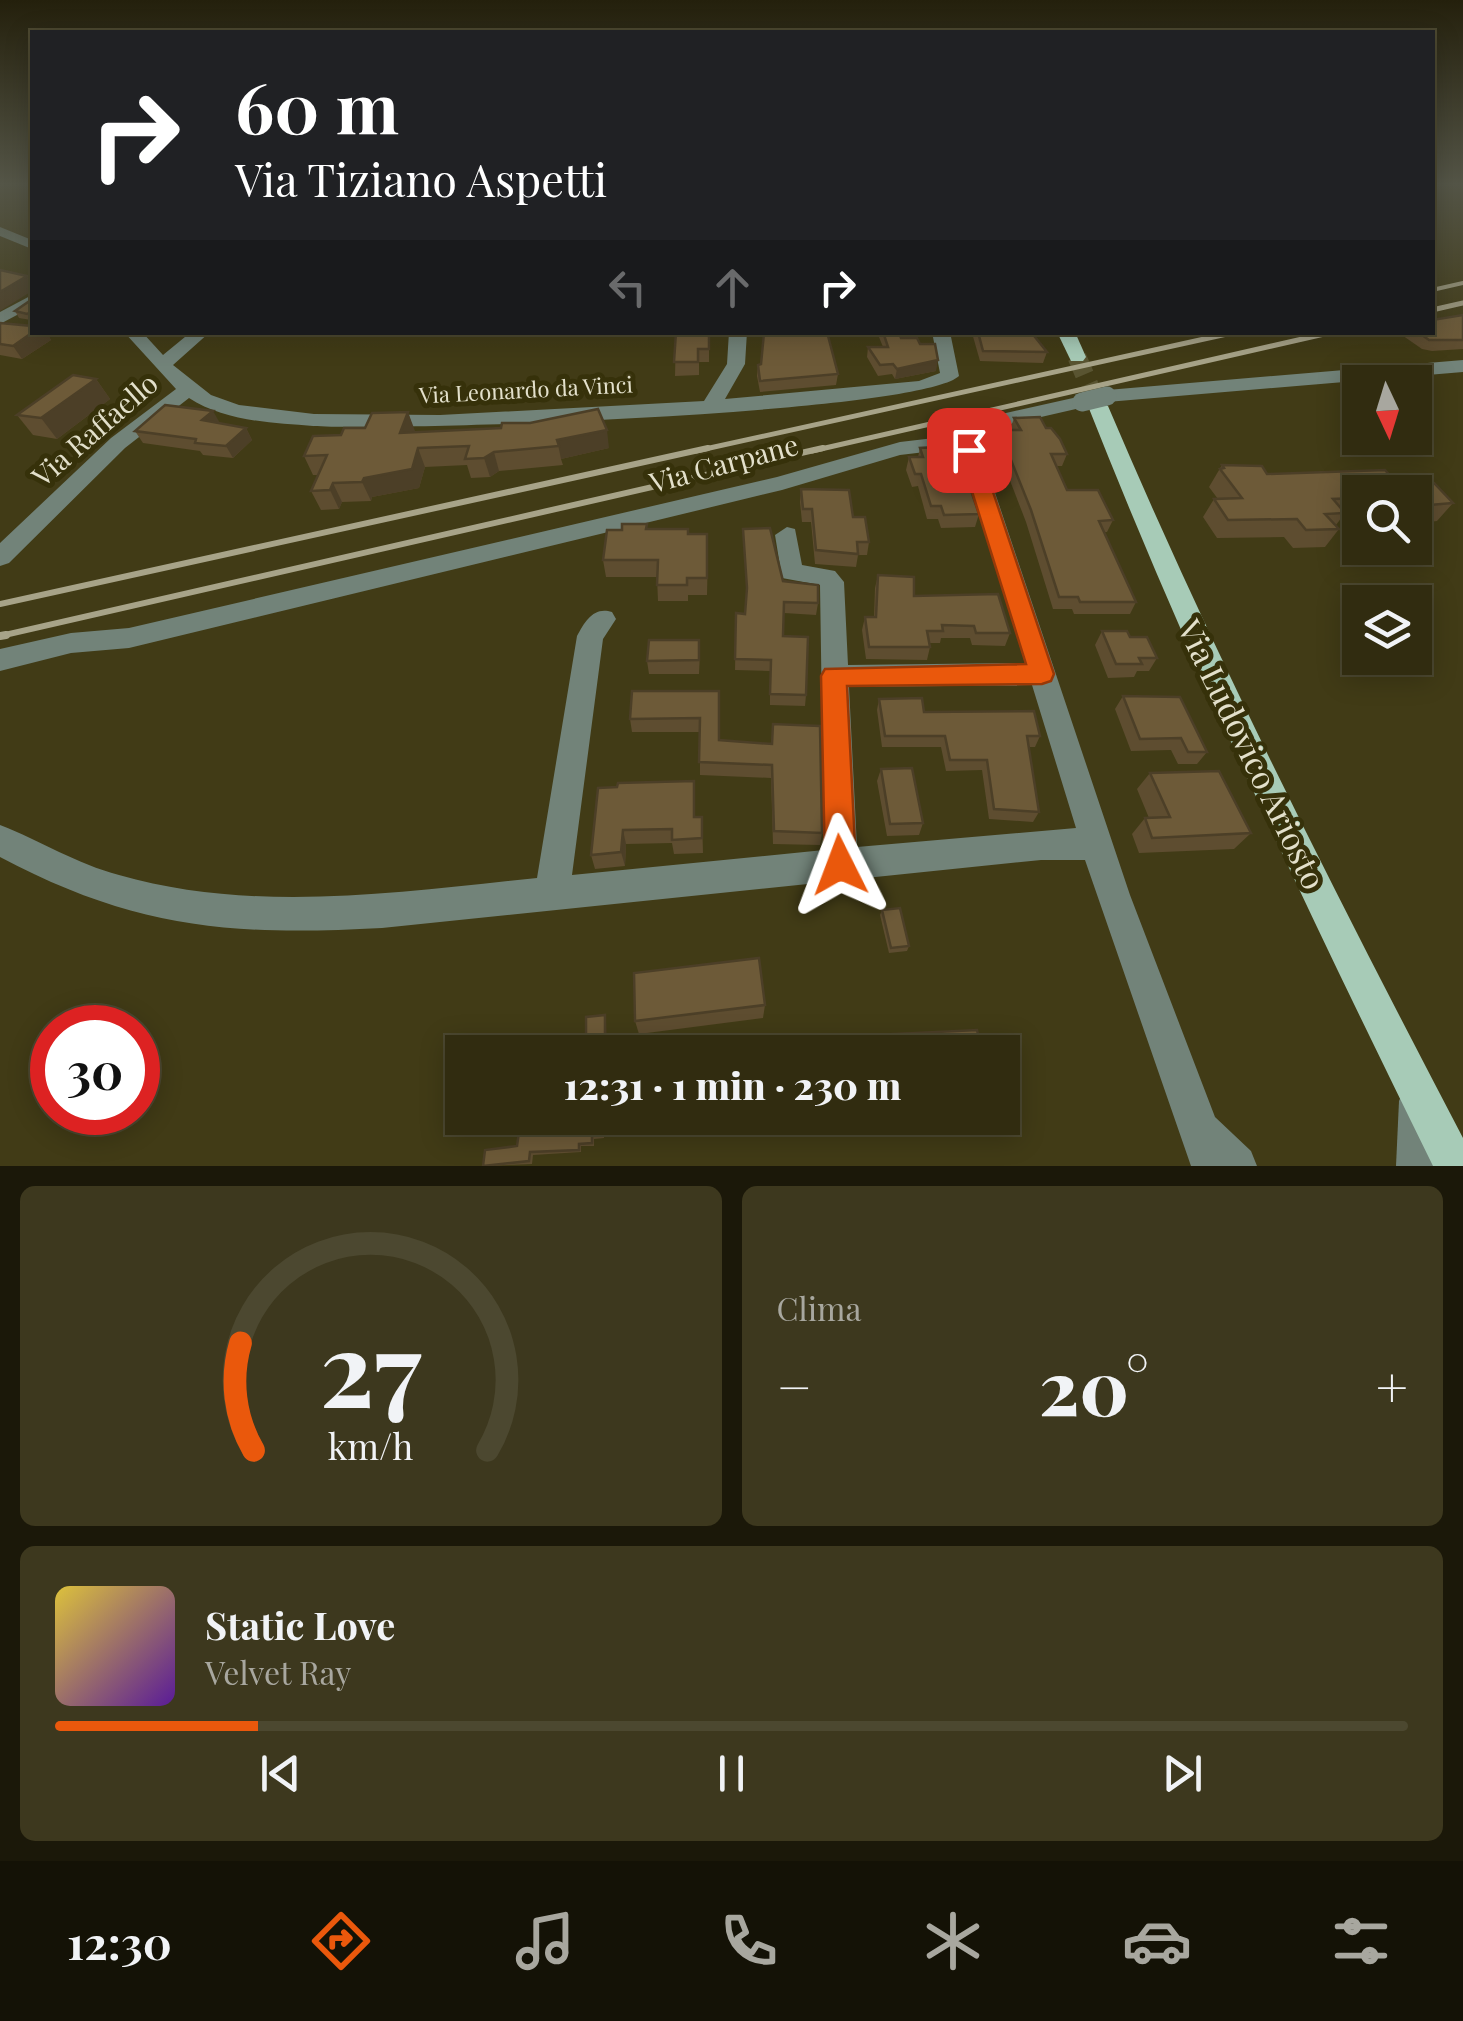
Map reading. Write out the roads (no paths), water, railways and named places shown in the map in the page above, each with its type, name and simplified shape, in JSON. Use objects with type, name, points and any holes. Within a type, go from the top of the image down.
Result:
[{"type":"main road","points":[[1067,335],[1077,357]]},
{"type":"main road","name":"Via Ludovico Ariosto","points":[[1094,402],[1230,718],[1455,1166]]},
{"type":"street","points":[[0,319],[30,301]]},
{"type":"street","name":"Via Leonardo da Vinci","points":[[135,335],[187,390],[236,411],[314,420],[440,421],[856,396],[922,386],[950,376],[942,335]]},
{"type":"street","points":[[162,365],[198,335]]},
{"type":"street","points":[[711,406],[736,364],[738,335]]},
{"type":"street","name":"Via Carpane","points":[[0,660],[71,643],[129,638],[782,483],[817,470],[930,444],[968,442],[970,432],[982,424],[1094,402],[1256,379],[1463,366]]},
{"type":"street","name":"Via Raffaello","points":[[0,557],[118,443],[187,390]]},
{"type":"street","points":[[968,442],[1096,844],[1212,1166]]},
{"type":"street","points":[[787,534],[791,572],[831,580],[840,865]]},
{"type":"street","points":[[552,894],[590,636],[603,620]]},
{"type":"street","points":[[834,676],[1042,674]]},
{"type":"street","points":[[0,840],[82,880],[187,908],[238,915],[382,911],[1041,844],[1096,844]]},
{"type":"street","name":"Via Ludovico Ariosto","points":[[1417,1166],[1420,1096]]},
{"type":"street","points":[[1195,1123],[1236,1166]]},
{"type":"tunnel","points":[[1077,357],[1098,406]]},
{"type":"railway","points":[[1435,289],[1463,283]]},
{"type":"railway","points":[[1435,309],[1463,303]]},
{"type":"railway","points":[[696,451],[1222,335]]},
{"type":"railway","points":[[812,451],[1320,335]]},
{"type":"railway","points":[[0,604],[708,448]]},
{"type":"railway","points":[[6,635],[0,636],[823,448]]}]
